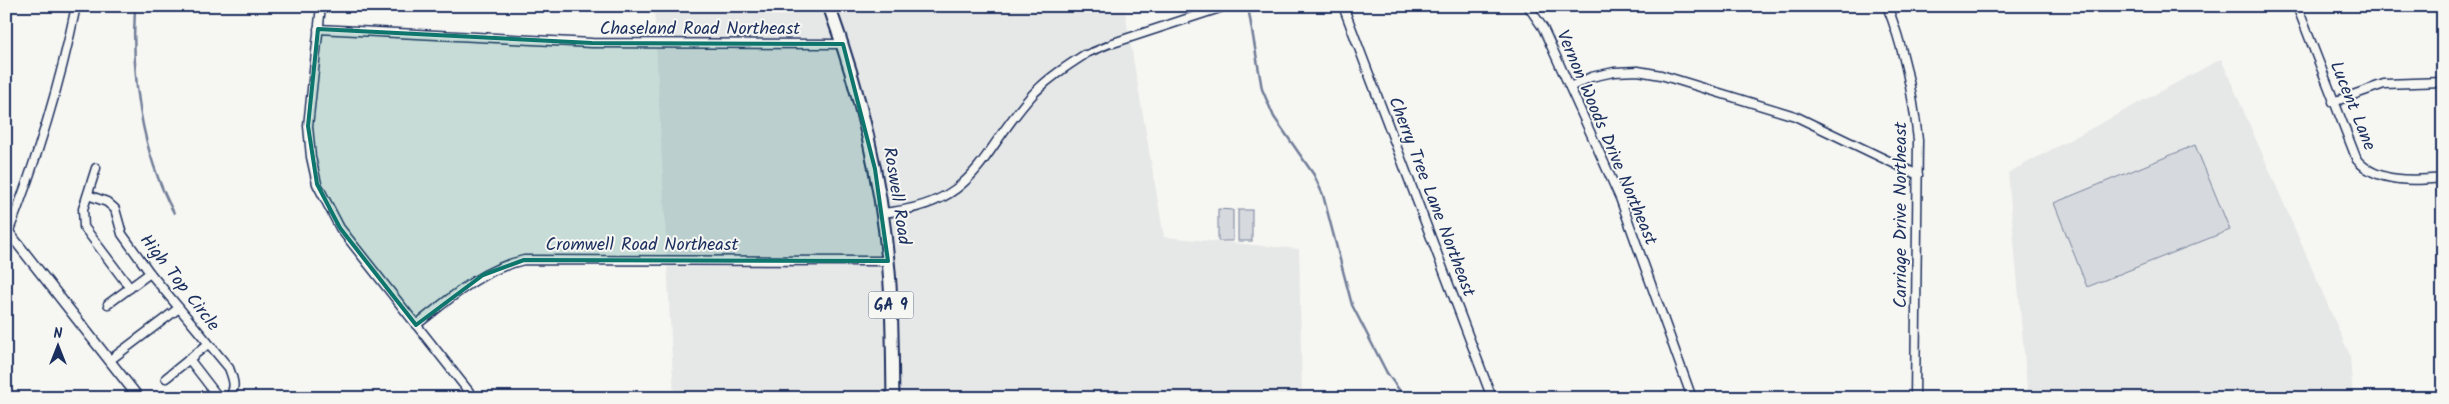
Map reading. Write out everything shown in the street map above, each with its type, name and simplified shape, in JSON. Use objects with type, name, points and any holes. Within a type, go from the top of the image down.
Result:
[{"type":"main road","name":"Roswell Road","points":[[829,6],[843,44],[863,114],[882,213],[888,261],[893,398]]},
{"type":"street","points":[[76,6],[66,57],[25,187],[7,233],[139,398]]},
{"type":"street","points":[[321,6],[308,126],[310,157],[317,184],[340,228],[474,398]]},
{"type":"street","points":[[882,213],[920,206],[949,194],[963,185],[984,163],[1035,92],[1058,71],[1084,54],[1113,42],[1226,6]]},
{"type":"street","name":"Cherry Tree Lane Northeast","points":[[1343,6],[1492,398]]},
{"type":"street","name":"Vernon Woods Drive Northeast","points":[[1528,6],[1543,28],[1620,198],[1692,398]]},
{"type":"street","name":"Carriage Drive Northeast","points":[[1887,6],[1901,47],[1915,113],[1918,175],[1916,398]]},
{"type":"street","name":"Lucent Lane","points":[[2300,7],[2333,102],[2356,160],[2365,170],[2387,178],[2443,178]]},
{"type":"street","name":"Chaseland Road Northeast","points":[[318,29],[592,43],[843,44]]},
{"type":"street","points":[[1570,87],[1591,77],[1614,72],[1638,71],[1661,75],[1795,116],[1918,175]]},
{"type":"street","points":[[2333,102],[2384,84],[2443,82]]},
{"type":"street","points":[[96,168],[82,209],[84,227],[130,288]]},
{"type":"street","name":"High Top Circle","points":[[88,195],[107,202],[114,209],[122,234],[150,273],[229,368],[234,382],[234,391],[229,398]]},
{"type":"street","name":"Cromwell Road Northeast","points":[[416,325],[482,275],[504,265],[524,260],[888,261]]},
{"type":"street","points":[[108,304],[150,273]]},
{"type":"street","points":[[110,360],[179,308]]},
{"type":"street","points":[[166,378],[208,344]]},
{"type":"street","points":[[189,359],[219,398]]},
{"type":"highlighted area","points":[[318,29],[592,43],[843,44],[875,169],[888,261],[524,260],[483,275],[416,325],[340,228],[317,184],[308,126]]},
{"type":"shaded area","points":[[654,6],[1124,6],[1164,237],[1299,249],[1302,398],[674,398]]},
{"type":"shaded area","points":[[2221,59],[2350,356],[2353,398],[2028,398],[2008,173]]},
{"type":"shaded area","points":[[2195,145],[2230,230],[2087,287],[2054,203]]},
{"type":"shaded area","points":[[1218,209],[1233,210],[1233,241],[1218,241]]},
{"type":"shaded area","points":[[1238,210],[1252,210],[1252,241],[1238,241]]},
{"type":"waterway","points":[[135,6],[135,60],[141,113],[153,164],[174,213]]},
{"type":"waterway","points":[[1248,7],[1262,89],[1274,117],[1314,175],[1323,195],[1352,305],[1387,373],[1405,398]]}]
